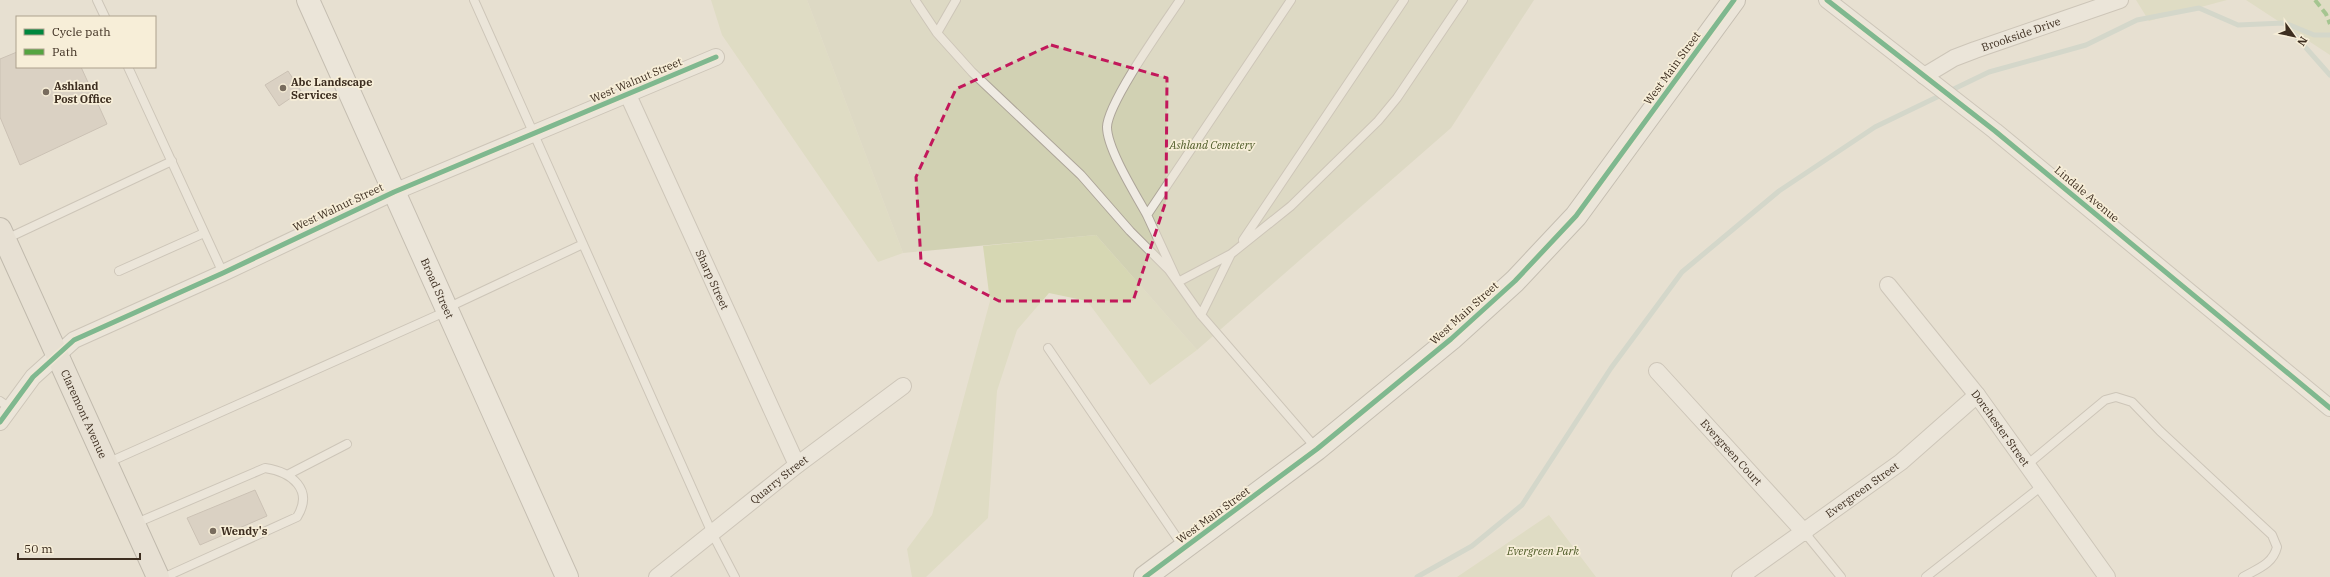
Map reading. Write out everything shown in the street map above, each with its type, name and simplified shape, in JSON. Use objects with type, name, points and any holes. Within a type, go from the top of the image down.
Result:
[{"type":"main road","name":"Claremont Avenue","points":[[2,234],[158,577]]},
{"type":"street","name":"Broad Street","points":[[308,0],[567,577]]},
{"type":"street","name":"West Main Street","points":[[1145,577],[1317,450],[1451,339],[1546,250],[1602,182],[1734,0]]},
{"type":"street","name":"Lindale Avenue","points":[[1827,0],[1966,109],[2330,408]]},
{"type":"street","name":"Brookside Drive","points":[[1928,79],[1961,55],[2120,0]]},
{"type":"street","name":"West Walnut Street","points":[[0,422],[5,405],[57,354],[74,340],[223,273],[394,192],[716,57]]},
{"type":"street","name":"Sharp Street","points":[[628,95],[797,465]]},
{"type":"street","name":"Dorchester Street","points":[[1888,285],[1977,395],[2028,464],[2107,577]]},
{"type":"street","name":"Evergreen Court","points":[[1657,371],[1805,533]]},
{"type":"street","name":"Quarry Street","points":[[657,577],[797,465],[903,386]]},
{"type":"street","name":"Evergreen Street","points":[[1740,577],[1805,533],[1901,462],[1977,395]]},
{"type":"lane","points":[[97,0],[105,16]]},
{"type":"lane","points":[[474,0],[712,533],[735,577]]},
{"type":"lane","points":[[915,0],[937,33],[972,72],[1081,175],[1130,231],[1169,270],[1201,315],[1317,450]]},
{"type":"lane","points":[[937,33],[956,0]]},
{"type":"lane","points":[[1178,282],[1147,215],[1112,146],[1107,126],[1110,115],[1138,64],[1180,0]]},
{"type":"lane","points":[[1147,215],[1291,0]]},
{"type":"lane","points":[[1238,247],[1404,0]]},
{"type":"lane","points":[[1178,282],[1231,254],[1291,206],[1378,121],[1397,98],[1463,0]]},
{"type":"lane","points":[[128,68],[223,273]]},
{"type":"lane","points":[[2,234],[172,161]]},
{"type":"lane","points":[[119,271],[204,233]]},
{"type":"lane","points":[[106,463],[447,309],[583,244]]},
{"type":"lane","points":[[1201,315],[1231,254]]},
{"type":"lane","points":[[1048,348],[1184,549]]},
{"type":"lane","points":[[2028,464],[2104,400],[2116,397],[2132,402],[2160,431],[2272,535],[2277,547],[2275,555],[2264,566],[2244,577]]},
{"type":"lane","points":[[289,474],[347,444]]},
{"type":"lane","points":[[134,524],[265,468],[289,474],[296,481],[304,498],[302,509],[297,517],[165,577]]},
{"type":"lane","points":[[1926,577],[2043,485]]},
{"type":"lane","points":[[1805,533],[1840,577]]},
{"type":"highlighted area","points":[[1051,45],[1167,78],[1166,201],[1133,301],[999,301],[921,261],[916,177],[956,89]]},
{"type":"green space","points":[[711,0],[807,0],[903,253],[878,262],[722,35]]},
{"type":"green space","name":"Ashland Cemetery","points":[[807,0],[1534,0],[1451,128],[1197,350],[1096,235],[903,253]]},
{"type":"green space","points":[[2136,0],[2227,0],[2149,21]]},
{"type":"green space","points":[[2246,0],[2330,0],[2330,55]]},
{"type":"green space","points":[[1096,235],[1197,350],[1150,385],[1087,301],[1049,293],[1017,330],[997,391],[988,518],[926,577],[912,577],[907,549],[932,515],[990,301],[983,246]]},
{"type":"green space","name":"Evergreen Park","points":[[1549,515],[1596,577],[1457,577]]},
{"type":"building","name":"Ashland Post Office","points":[[16,52],[16,68],[81,68],[107,124],[20,165],[0,117],[0,59]]},
{"type":"building","name":"Abc Landscape Services","points":[[288,71],[301,91],[279,106],[265,85]]},
{"type":"building","name":"Wendy's","points":[[255,490],[267,516],[200,545],[187,518]]},
{"type":"waterway","points":[[1417,577],[1472,546],[1522,505],[1611,368],[1682,272],[1779,191],[1875,127],[1989,72],[2086,45],[2137,20],[2199,8],[2238,25],[2284,23],[2330,75]]},
{"type":"waterway","points":[[2285,23],[2314,35],[2330,35]]},
{"type":"marked path","points":[[2315,0],[2326,14],[2330,24]]},
{"type":"cycle path","points":[[1145,577],[1317,449],[1451,339],[1515,281],[1576,216],[1734,0]]},
{"type":"cycle path","points":[[1827,0],[1995,131],[2330,408]]},
{"type":"cycle path","points":[[0,422],[33,377],[74,340],[223,273],[394,192],[716,57]]},
{"type":"place","name":"Abc Landscape Services","points":[[283,88]]},
{"type":"place","name":"Ashland Post Office","points":[[46,92]]},
{"type":"place","name":"Wendy's","points":[[213,531]]}]
